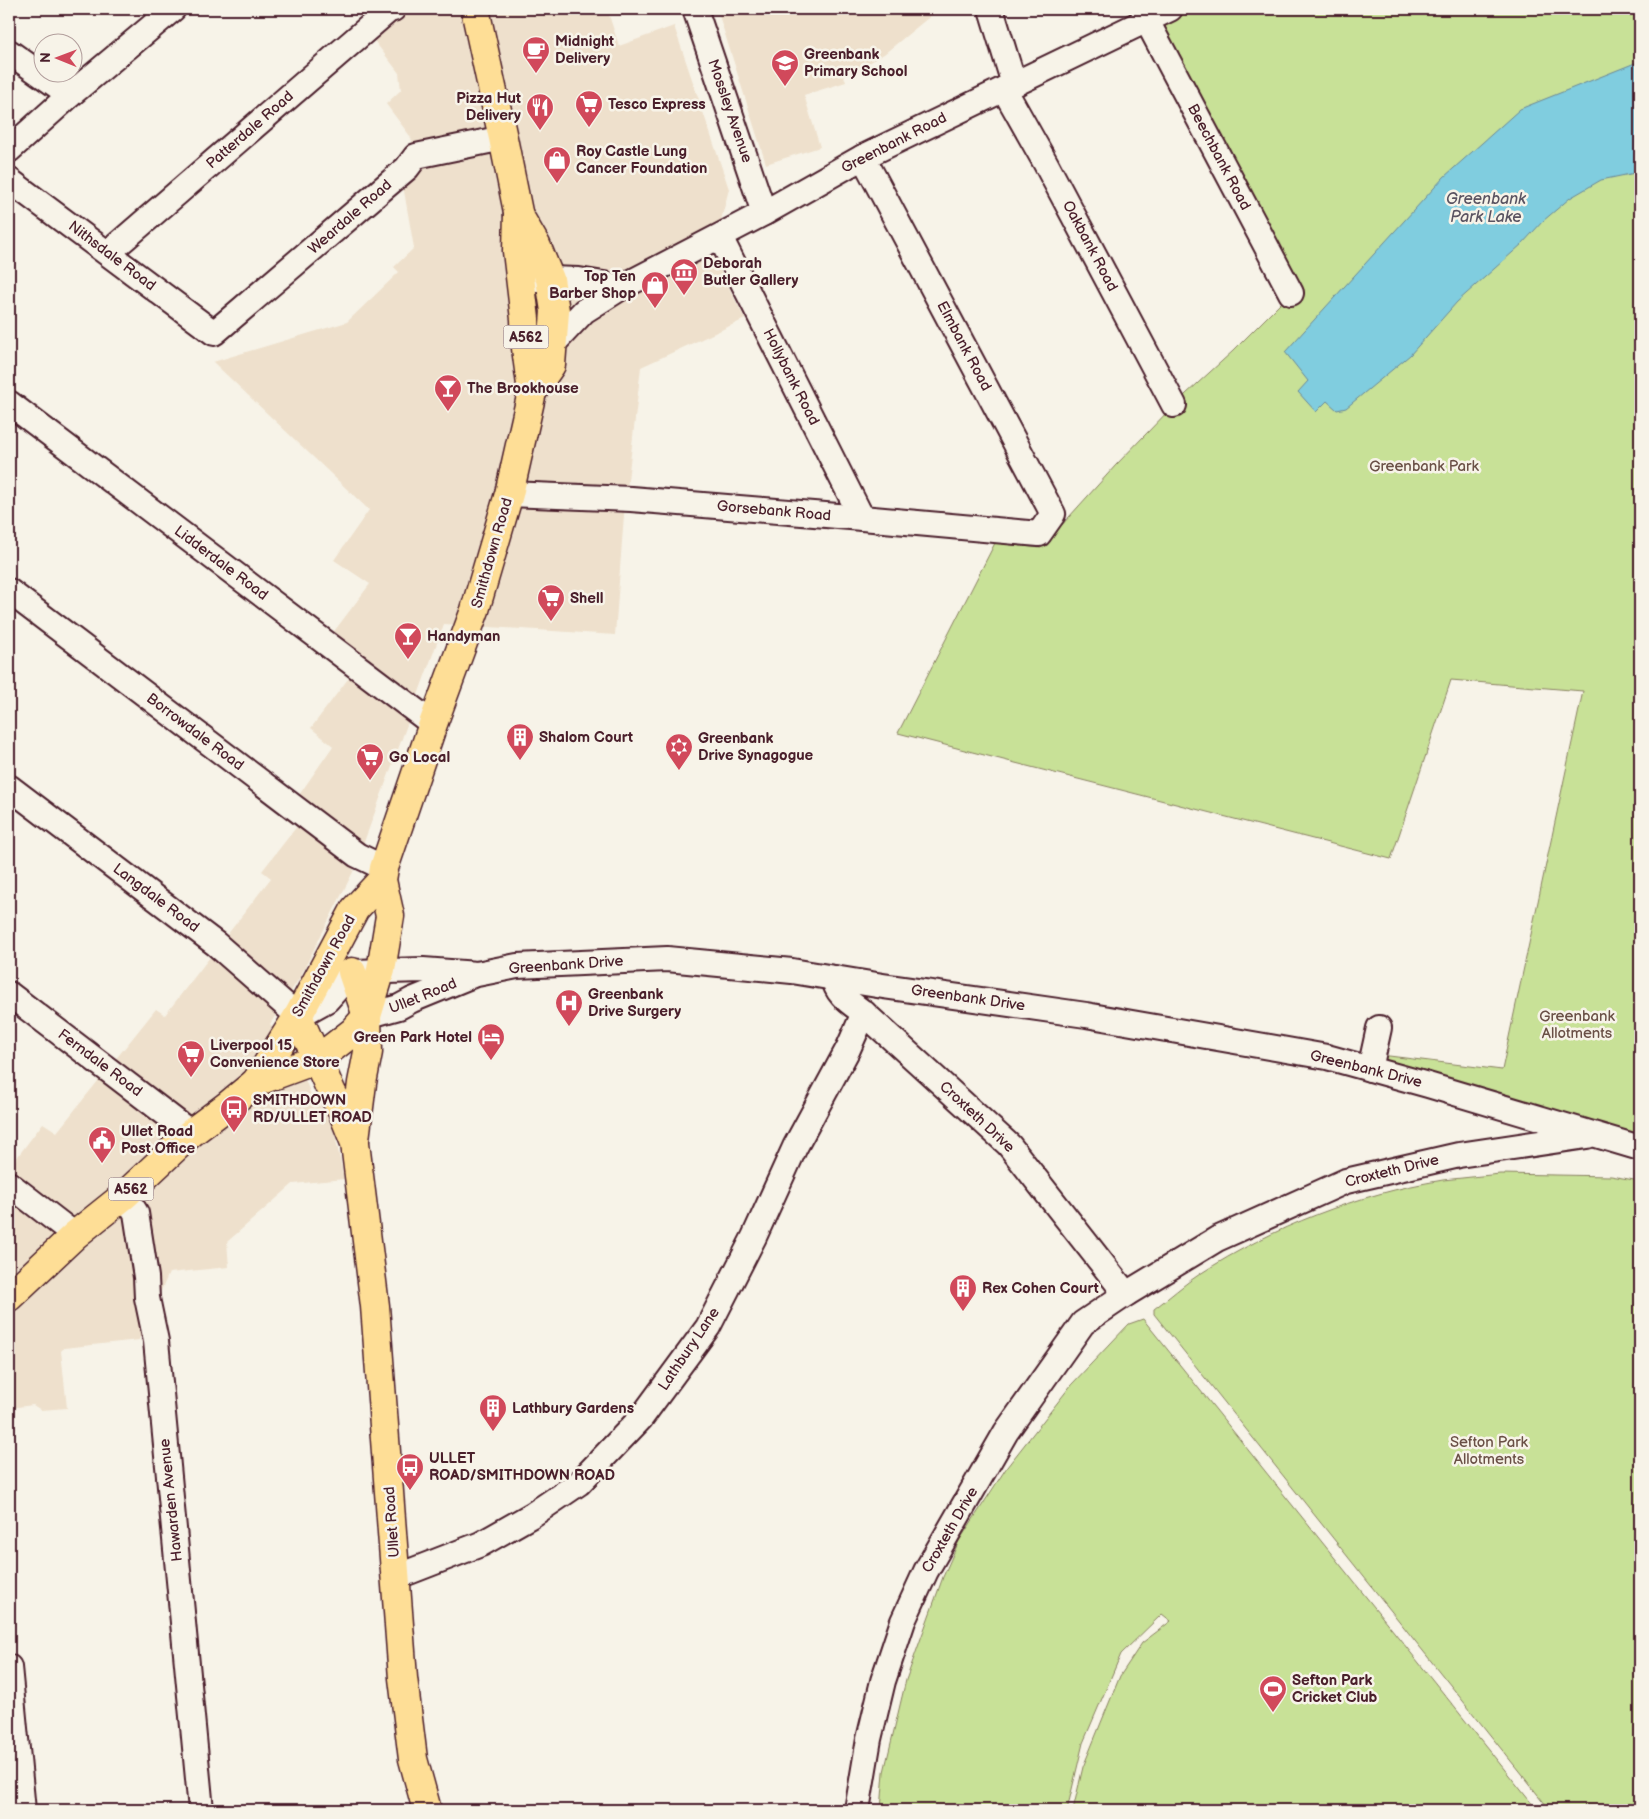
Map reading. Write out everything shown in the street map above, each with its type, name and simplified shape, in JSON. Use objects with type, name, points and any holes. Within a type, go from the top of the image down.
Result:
[{"type":"main road","name":"Smithdown Road","points":[[9,1297],[75,1235],[124,1195],[191,1133],[256,1082],[298,1016],[355,909],[383,874],[433,724],[475,610],[509,494],[532,392],[517,251],[518,212],[474,9]]},
{"type":"main road","name":"Smithdown Road","points":[[518,212],[536,245],[550,279],[555,311],[551,365],[532,392]]},
{"type":"main road","name":"Smithdown Road","points":[[256,1082],[318,1060],[354,1031],[367,1016],[381,970],[390,916],[383,874]]},
{"type":"main road","name":"Ullet Road","points":[[352,972],[367,1016],[368,1052],[362,1083],[355,1143],[375,1306],[403,1678],[413,1759],[427,1810]]},
{"type":"main road","name":"Ullet Road","points":[[298,1016],[332,1093],[341,1108],[355,1143]]},
{"type":"street","points":[[9,150],[70,95],[173,9]]},
{"type":"street","name":"Patterdale Road","points":[[108,253],[389,10],[393,9]]},
{"type":"street","name":"Mossley Avenue","points":[[695,9],[764,213]]},
{"type":"street","name":"Oakbank Road","points":[[991,9],[1009,86],[1050,171],[1174,405]]},
{"type":"street","name":"Greenbank Road","points":[[553,344],[584,311],[622,286],[720,237],[862,157],[1009,86],[1145,15],[1170,9]]},
{"type":"street","name":"Beechbank Road","points":[[1145,15],[1291,293]]},
{"type":"street","points":[[9,52],[70,95]]},
{"type":"street","name":"Weardale Road","points":[[214,333],[407,168],[416,156],[503,138]]},
{"type":"street","name":"Elmbank Road","points":[[862,157],[1053,514],[1039,534]]},
{"type":"street","name":"Nithsdale Road","points":[[9,180],[214,333]]},
{"type":"street","name":"Hollybank Road","points":[[720,237],[862,518]]},
{"type":"street","points":[[521,282],[550,279],[579,280],[622,286]]},
{"type":"street","name":"Lidderdale Road","points":[[9,403],[433,724]]},
{"type":"street","name":"Gorsebank Road","points":[[509,494],[632,499],[1039,534]]},
{"type":"street","name":"Borrowdale Road","points":[[9,591],[383,874]]},
{"type":"street","name":"Langdale Road","points":[[9,787],[216,944],[298,1016]]},
{"type":"street","name":"Greenbank Drive","points":[[352,972],[423,970],[477,974],[517,966],[667,959],[792,971],[1086,1015],[1327,1057],[1640,1148]]},
{"type":"street","points":[[298,1016],[327,1000],[352,972]]},
{"type":"street","name":"Ullet Road","points":[[367,1016],[399,1007],[477,974]]},
{"type":"street","name":"Croxteth Drive","points":[[834,978],[839,993],[864,1013],[1009,1145],[1126,1294]]},
{"type":"street","name":"Ferndale Road","points":[[9,994],[191,1133]]},
{"type":"street","name":"Lathbury Lane","points":[[396,1577],[481,1544],[532,1515],[579,1483],[641,1418],[708,1327],[754,1237],[795,1147],[848,1049],[864,1013]]},
{"type":"street","points":[[1370,1069],[1379,1028]]},
{"type":"street","name":"Croxteth Drive","points":[[857,1810],[869,1739],[883,1681],[903,1621],[926,1571],[1006,1432],[1083,1323],[1126,1294],[1217,1239],[1346,1181],[1459,1155],[1593,1135]]},
{"type":"street","points":[[9,1184],[75,1235]]},
{"type":"street","name":"Hawarden Avenue","points":[[124,1195],[136,1212],[146,1277],[147,1298],[156,1341],[200,1810]]},
{"type":"street","points":[[9,1667],[23,1810]]},
{"type":"shaded area","points":[[378,9],[607,9],[619,46],[674,26],[729,189],[712,255],[745,319],[641,367],[624,515],[615,635],[444,624],[353,872],[300,977],[270,1024],[294,1051],[313,1100],[332,1120],[344,1179],[293,1184],[227,1242],[229,1267],[169,1273],[139,1340],[64,1348],[61,1351],[67,1408],[41,1410],[33,1405],[9,1408],[9,1168],[43,1123],[57,1132],[156,1009],[165,1015],[271,878],[262,871],[298,825],[297,798],[333,746],[311,728],[351,675],[332,634],[370,584],[334,560],[369,510],[213,362],[347,322],[399,272],[394,267],[414,248],[404,191],[400,186],[414,146],[410,136],[386,104],[401,90],[399,73],[369,34]]},
{"type":"shaded area","name":"Greenbank Primary School","points":[[717,9],[939,9],[884,54],[864,66],[843,73],[846,82],[804,95],[820,147],[766,164]]},
{"type":"green space","name":"Greenbank Park","points":[[1170,9],[1640,9],[1640,695],[1638,695],[1640,696],[1640,1154],[1370,1069],[1373,1054],[1502,1070],[1583,691],[1451,680],[1391,859],[898,733],[995,543],[1041,548],[1116,465],[1174,405],[1233,351],[1291,293],[1147,21]]},
{"type":"green space","name":"Sefton Park Allotments","points":[[1500,1174],[1611,1176],[1640,1181],[1640,1810],[1550,1810],[1154,1314],[1154,1309],[1200,1274],[1257,1241],[1286,1227],[1348,1204],[1411,1186],[1443,1180]]},
{"type":"green space","points":[[1143,1319],[1537,1810],[1073,1810],[1083,1767],[1120,1676],[1142,1643],[1171,1621],[1162,1614],[1121,1654],[1083,1743],[1067,1810],[881,1810],[884,1772],[906,1680],[943,1577],[959,1541],[1007,1467],[1072,1384],[1129,1324]]},
{"type":"water","name":"Greenbank Park Lake","points":[[1635,63],[1640,63],[1640,172],[1601,180],[1570,198],[1457,302],[1410,355],[1346,408],[1337,410],[1327,401],[1316,412],[1298,392],[1308,381],[1285,352],[1444,177],[1520,109]]},
{"type":"place","name":"Midnight Delivery","points":[[536,74]]},
{"type":"place","name":"Greenbank Primary School","points":[[785,87]]},
{"type":"place","name":"Tesco Express","points":[[589,128]]},
{"type":"place","name":"Pizza Hut Delivery","points":[[540,131]]},
{"type":"place","name":"Roy Castle Lung Cancer Foundation","points":[[557,184]]},
{"type":"place","name":"Deborah Butler Gallery","points":[[684,296]]},
{"type":"place","name":"Top Ten Barber Shop","points":[[655,309]]},
{"type":"place","name":"The Brookhouse","points":[[448,412]]},
{"type":"place","name":"Shell","points":[[551,622]]},
{"type":"place","name":"Handyman","points":[[408,660]]},
{"type":"place","name":"Shalom Court","points":[[520,761]]},
{"type":"place","name":"Greenbank Drive Synagogue","points":[[679,771]]},
{"type":"place","name":"Go Local","points":[[370,781]]},
{"type":"place","name":"Greenbank Drive Surgery","points":[[569,1027]]},
{"type":"place","name":"Green Park Hotel","points":[[491,1061]]},
{"type":"place","name":"Liverpool 15 Convenience Store","points":[[191,1078]]},
{"type":"place","name":"SMITHDOWN RD/ULLET ROAD","points":[[234,1133]]},
{"type":"place","name":"Ullet Road Post Office","points":[[102,1164]]},
{"type":"place","name":"Rex Cohen Court","points":[[963,1312]]},
{"type":"place","name":"Lathbury Gardens","points":[[493,1432]]},
{"type":"place","name":"ULLET ROAD/SMITHDOWN ROAD","points":[[410,1491]]},
{"type":"place","name":"Sefton Park Cricket Club","points":[[1273,1713]]},
{"type":"park label","name":"Greenbank Allotments","points":[[1577,1024]]}]
